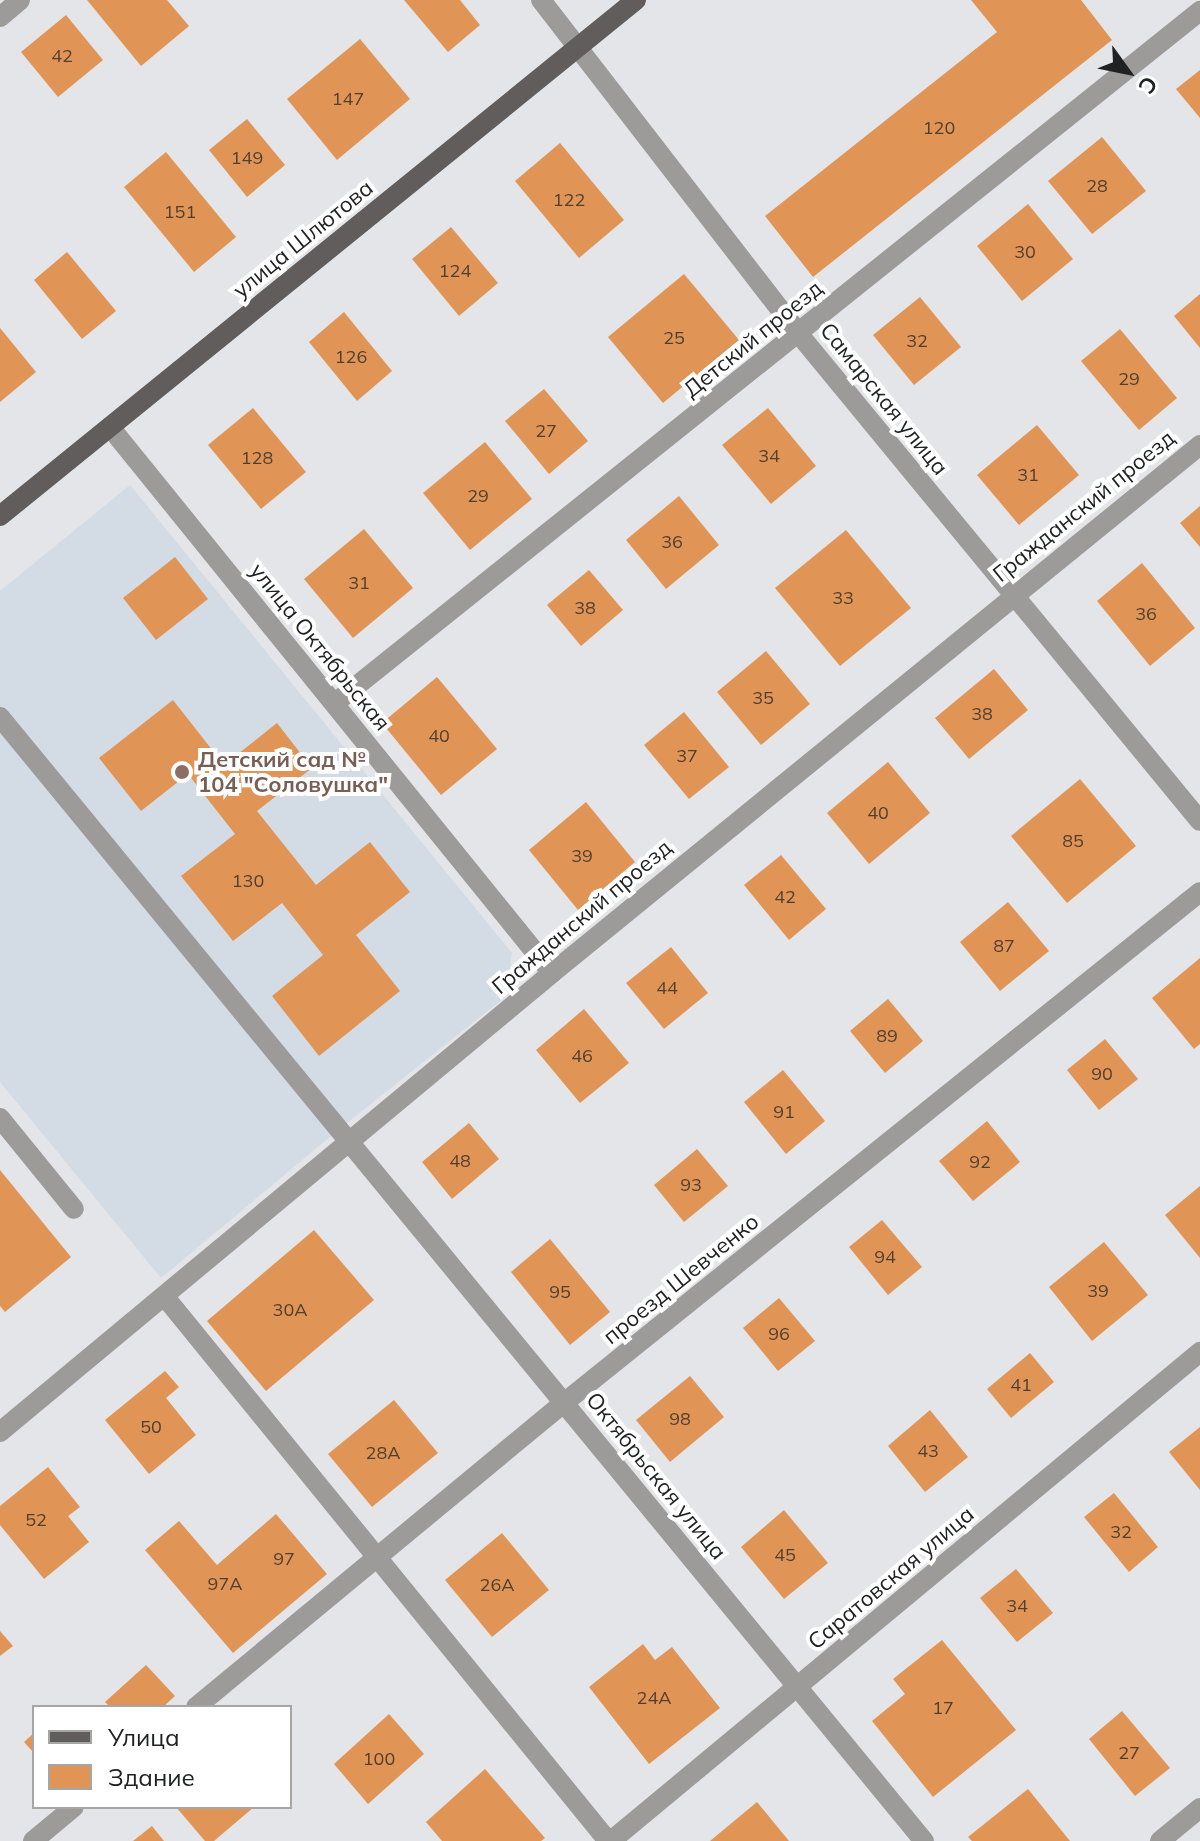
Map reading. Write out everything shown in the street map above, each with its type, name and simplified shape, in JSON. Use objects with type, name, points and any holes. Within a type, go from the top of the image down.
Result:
[{"type":"main road","name":"улица Шлютова","points":[[0,516],[636,0]]},
{"type":"street","points":[[0,17],[20,0]]},
{"type":"street","name":"Самарская улица","points":[[541,0],[798,333],[1200,821]]},
{"type":"street","name":"Детский проезд","points":[[335,703],[1200,11]]},
{"type":"street","name":"улица Октябрьская","points":[[110,427],[552,973]]},
{"type":"street","name":"Гражданский проезд","points":[[0,1432],[552,973],[1013,594],[1200,445]]},
{"type":"street","name":"Октябрьская улица","points":[[0,717],[924,1841]]},
{"type":"street","name":"проезд Шевченко","points":[[198,1705],[565,1402],[1200,892]]},
{"type":"street","points":[[0,1118],[74,1209]]},
{"type":"street","points":[[165,1297],[610,1841]]},
{"type":"street","name":"Саратовская улица","points":[[610,1841],[1200,1352]]},
{"type":"street","points":[[1160,1841],[1200,1808]]},
{"type":"street","points":[[33,1841],[72,1809]]},
{"type":"shaded area","name":"Детский сад № 104 \"Соловушка\"","points":[[130,485],[512,953],[505,997],[337,1131],[161,1278],[0,1082],[0,591]]},
{"type":"building","points":[[87,0],[167,0],[189,26],[141,66]]},
{"type":"building","points":[[404,0],[460,0],[480,25],[448,52]]},
{"type":"building","points":[[971,0],[1081,0],[1112,40],[813,277],[765,216],[997,32]]},
{"type":"building","points":[[66,15],[103,60],[58,97],[21,52]]},
{"type":"building","points":[[360,39],[410,99],[337,160],[287,99]]},
{"type":"building","points":[[1200,70],[1200,118],[1176,89]]},
{"type":"building","points":[[247,119],[285,165],[247,197],[209,150]]},
{"type":"building","points":[[1102,137],[1146,191],[1092,234],[1048,181]]},
{"type":"building","points":[[560,143],[624,220],[579,258],[515,181]]},
{"type":"building","points":[[166,152],[236,237],[194,272],[124,187]]},
{"type":"building","points":[[1028,204],[1073,259],[1022,301],[977,246]]},
{"type":"building","points":[[451,227],[498,283],[459,316],[412,259]]},
{"type":"building","points":[[67,252],[116,311],[82,339],[34,280]]},
{"type":"building","points":[[684,274],[739,340],[663,403],[608,337]]},
{"type":"building","points":[[1200,294],[1200,348],[1174,316]]},
{"type":"building","points":[[920,297],[961,347],[914,385],[873,335]]},
{"type":"building","points":[[344,312],[392,371],[357,401],[309,342]]},
{"type":"building","points":[[0,328],[36,372],[0,402]]},
{"type":"building","points":[[1120,329],[1177,398],[1139,430],[1081,361]]},
{"type":"building","points":[[544,389],[588,441],[549,474],[505,421]]},
{"type":"building","points":[[253,408],[306,472],[261,509],[208,445]]},
{"type":"building","points":[[768,408],[816,466],[771,504],[722,445]]},
{"type":"building","points":[[1037,425],[1079,475],[1019,525],[977,475]]},
{"type":"building","points":[[485,442],[532,499],[470,550],[423,493]]},
{"type":"building","points":[[679,496],[719,545],[666,589],[626,540]]},
{"type":"building","points":[[1200,506],[1200,547],[1180,523]]},
{"type":"building","points":[[364,529],[413,588],[353,638],[304,579]]},
{"type":"building","points":[[846,530],[911,608],[840,666],[775,588]]},
{"type":"building","points":[[175,557],[208,599],[156,640],[123,598]]},
{"type":"building","points":[[1142,563],[1195,628],[1150,666],[1097,601]]},
{"type":"building","points":[[589,570],[623,610],[581,646],[547,605]]},
{"type":"building","points":[[766,651],[810,704],[761,745],[717,692]]},
{"type":"building","points":[[994,669],[1028,710],[969,759],[935,718]]},
{"type":"building","points":[[437,677],[497,749],[441,795],[382,723]]},
{"type":"building","points":[[173,700],[224,765],[277,723],[312,768],[257,811],[316,885],[370,842],[410,892],[356,935],[400,991],[319,1056],[272,996],[323,955],[282,903],[233,941],[181,876],[235,834],[188,774],[141,811],[99,758]]},
{"type":"building","points":[[684,712],[729,767],[689,799],[644,745]]},
{"type":"building","points":[[888,762],[930,813],[869,864],[827,813]]},
{"type":"building","points":[[1080,779],[1136,846],[1067,903],[1011,836]]},
{"type":"building","points":[[586,802],[635,862],[578,910],[529,850]]},
{"type":"building","points":[[781,855],[826,909],[789,940],[744,885]]},
{"type":"building","points":[[1008,902],[1049,951],[1000,991],[960,942]]},
{"type":"building","points":[[671,947],[708,993],[664,1029],[626,983]]},
{"type":"building","points":[[1200,958],[1200,1044],[1194,1049],[1152,998]]},
{"type":"building","points":[[888,999],[923,1041],[885,1073],[850,1031]]},
{"type":"building","points":[[584,1009],[629,1063],[580,1103],[536,1050]]},
{"type":"building","points":[[1105,1039],[1138,1079],[1099,1110],[1067,1070]]},
{"type":"building","points":[[783,1070],[825,1121],[786,1154],[744,1102]]},
{"type":"building","points":[[987,1121],[1020,1162],[973,1201],[939,1161]]},
{"type":"building","points":[[469,1123],[499,1159],[452,1199],[422,1162]]},
{"type":"building","points":[[697,1149],[728,1186],[684,1222],[654,1185]]},
{"type":"building","points":[[0,1170],[71,1257],[5,1312],[0,1306]]},
{"type":"building","points":[[1200,1186],[1200,1258],[1165,1215]]},
{"type":"building","points":[[882,1220],[922,1267],[888,1295],[849,1247]]},
{"type":"building","points":[[314,1230],[374,1300],[266,1391],[207,1321]]},
{"type":"building","points":[[550,1239],[610,1312],[570,1345],[511,1272]]},
{"type":"building","points":[[1104,1242],[1148,1295],[1092,1341],[1049,1287]]},
{"type":"building","points":[[779,1298],[815,1341],[778,1371],[743,1328]]},
{"type":"building","points":[[1030,1353],[1054,1382],[1011,1418],[987,1389]]},
{"type":"building","points":[[165,1371],[179,1387],[166,1398],[196,1435],[149,1474],[105,1420]]},
{"type":"building","points":[[690,1376],[724,1417],[670,1462],[636,1420]]},
{"type":"building","points":[[394,1400],[438,1453],[372,1507],[328,1454]]},
{"type":"building","points":[[930,1410],[968,1457],[925,1492],[888,1446]]},
{"type":"building","points":[[1200,1427],[1200,1490],[1169,1452]]},
{"type":"building","points":[[48,1467],[80,1507],[68,1516],[89,1542],[44,1579],[0,1525],[0,1506]]},
{"type":"building","points":[[1114,1493],[1158,1547],[1129,1572],[1084,1517]]},
{"type":"building","points":[[784,1510],[828,1563],[784,1599],[741,1547]]},
{"type":"building","points":[[276,1514],[327,1574],[233,1653],[145,1550],[179,1521],[217,1565]]},
{"type":"building","points":[[502,1533],[549,1590],[492,1637],[445,1580]]},
{"type":"building","points":[[1016,1569],[1053,1613],[1017,1642],[980,1598]]},
{"type":"building","points":[[0,1631],[13,1646],[0,1656]]},
{"type":"building","points":[[942,1640],[1016,1730],[933,1797],[872,1721],[905,1694],[893,1679]]},
{"type":"building","points":[[643,1644],[655,1660],[672,1647],[720,1708],[649,1764],[589,1687]]},
{"type":"building","points":[[146,1665],[175,1696],[165,1705],[108,1705],[105,1702]]},
{"type":"building","points":[[1122,1711],[1170,1768],[1135,1796],[1089,1739]]},
{"type":"building","points":[[389,1714],[424,1754],[368,1804],[334,1764]]},
{"type":"building","points":[[32,1735],[32,1751],[24,1742]]},
{"type":"building","points":[[485,1769],[545,1838],[541,1841],[442,1841],[426,1822]]},
{"type":"building","points":[[1028,1789],[1070,1841],[972,1841],[968,1837]]},
{"type":"building","points":[[757,1802],[789,1841],[710,1841]]},
{"type":"building","points":[[178,1809],[252,1809],[214,1841],[205,1841]]},
{"type":"building","points":[[152,1826],[164,1841],[133,1841]]},
{"type":"place","name":"Детский сад № 104 \"Соловушка\"","points":[[182,772]]}]
